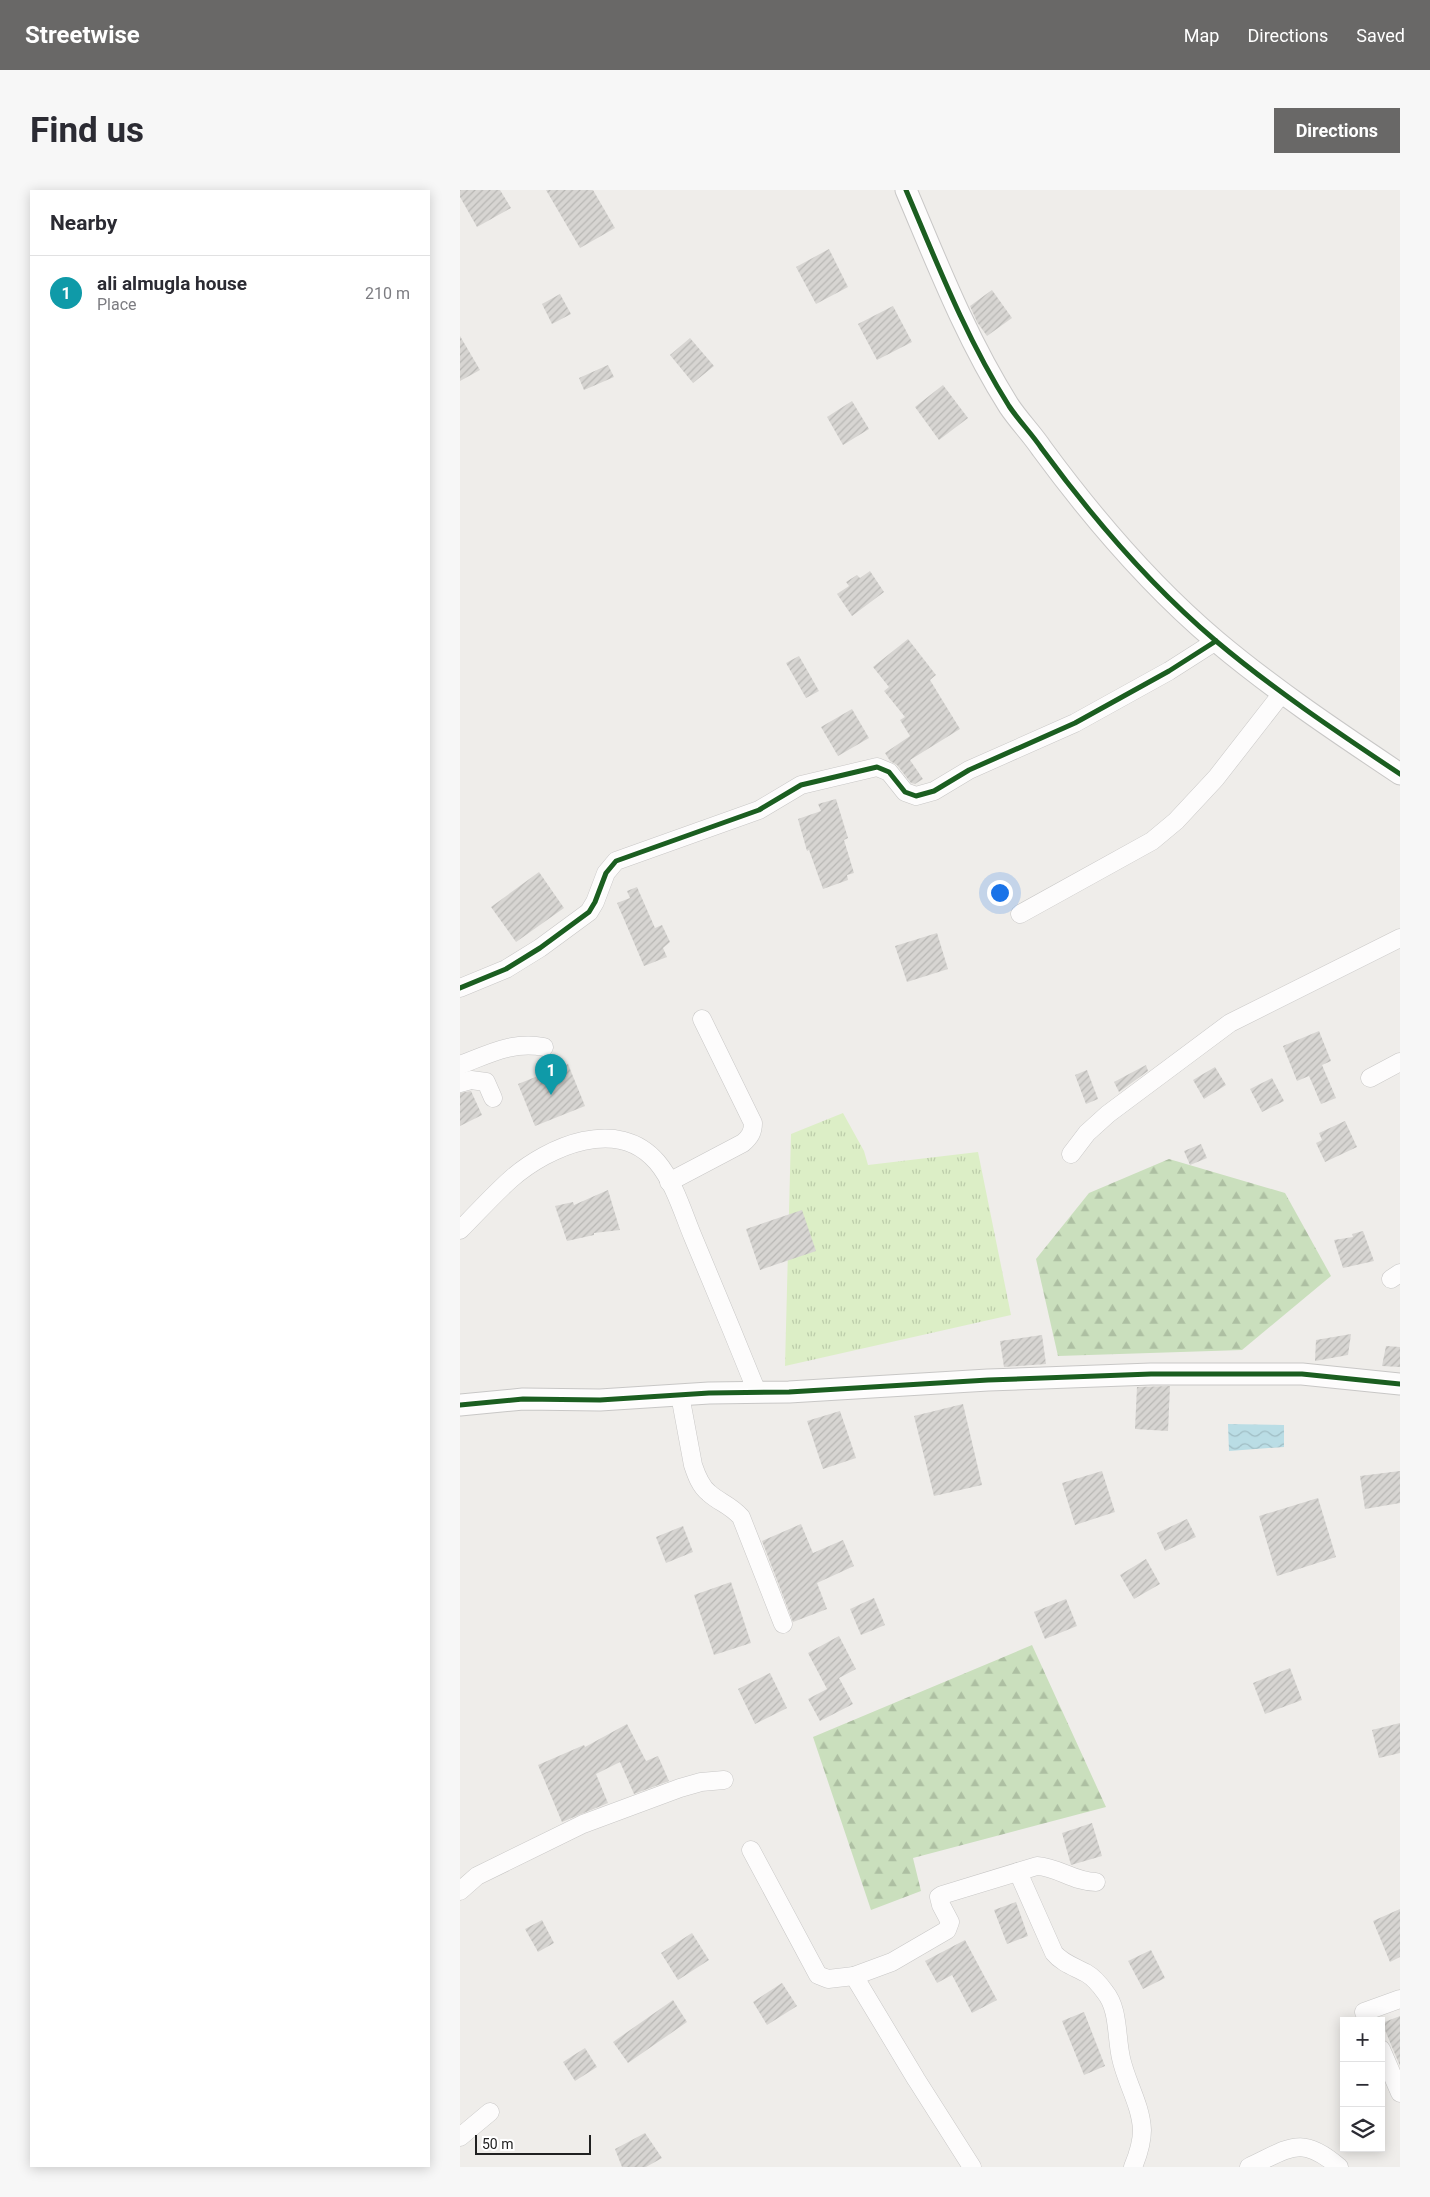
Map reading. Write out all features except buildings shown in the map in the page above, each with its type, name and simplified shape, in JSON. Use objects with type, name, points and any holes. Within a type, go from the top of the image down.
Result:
[{"type":"street","points":[[906,190],[942,279],[986,365],[1010,407],[1072,490],[1137,564],[1179,608],[1216,641],[1283,692],[1400,774]]},
{"type":"street","points":[[460,988],[506,969],[540,948],[589,912],[595,902],[606,873],[616,861],[759,810],[800,785],[877,768],[889,772],[905,792],[916,796],[934,791],[969,770],[1075,723],[1170,671],[1216,641]]},
{"type":"street","points":[[1020,914],[1152,841],[1176,821],[1216,778],[1283,692]]},
{"type":"street","points":[[1071,1154],[1087,1133],[1108,1114],[1230,1023],[1400,938]]},
{"type":"street","points":[[669,1182],[743,1143],[750,1136],[753,1128],[753,1123],[746,1107],[702,1019]]},
{"type":"street","points":[[460,1065],[514,1046],[526,1044],[544,1047]]},
{"type":"street","points":[[1370,1078],[1400,1062]]},
{"type":"street","points":[[460,1084],[471,1080],[486,1082],[493,1098]]},
{"type":"street","points":[[460,1230],[512,1179],[539,1160],[565,1148],[595,1138],[618,1138],[633,1143],[658,1162],[669,1182],[757,1392]]},
{"type":"street","points":[[460,1405],[524,1399],[600,1400],[1151,1374],[1302,1374],[1400,1384]]},
{"type":"street","points":[[680,1395],[693,1465],[697,1476],[709,1493],[727,1504],[740,1517],[783,1624]]},
{"type":"street","points":[[460,1891],[477,1876],[583,1824],[680,1788],[701,1782],[724,1780]]},
{"type":"street","points":[[751,1850],[818,1975],[828,1979],[854,1976],[892,1962],[947,1930],[950,1922],[939,1902],[942,1895],[1043,1866],[1079,1880],[1096,1882]]},
{"type":"street","points":[[1018,1872],[1054,1954],[1061,1960],[1088,1974],[1105,1992],[1113,2004],[1120,2056],[1139,2113],[1142,2130],[1141,2146],[1133,2167]]},
{"type":"street","points":[[854,1976],[972,2167]]},
{"type":"street","points":[[1366,2017],[1364,2012],[1400,2000]]},
{"type":"street","points":[[1385,2058],[1400,2093]]},
{"type":"street","points":[[460,2137],[490,2112]]},
{"type":"street","points":[[1249,2167],[1295,2147],[1305,2146],[1320,2152],[1339,2167]]},
{"type":"green space","points":[[843,1113],[864,1151],[868,1165],[978,1152],[1011,1315],[785,1366],[791,1134]]},
{"type":"green space","points":[[1169,1159],[1285,1193],[1331,1276],[1242,1350],[1058,1356],[1036,1259],[1089,1193]]},
{"type":"green space","points":[[1032,1645],[1106,1807],[913,1858],[921,1891],[871,1910],[813,1737]]},
{"type":"water","points":[[1228,1424],[1284,1425],[1284,1447],[1229,1451]]},
{"type":"cycle path","points":[[906,190],[953,300],[979,354],[1009,406],[1061,475],[1123,550],[1192,620],[1238,659],[1329,726],[1400,774]]},
{"type":"cycle path","points":[[460,988],[506,969],[540,948],[589,912],[595,902],[606,873],[616,861],[759,810],[801,785],[877,767],[889,772],[905,792],[916,796],[934,791],[969,770],[1075,723],[1169,671],[1216,641]]},
{"type":"cycle path","points":[[460,1405],[523,1399],[600,1400],[709,1393],[789,1392],[988,1380],[1151,1374],[1302,1374],[1400,1384]]},
{"type":"place","name":"ali almugla house","points":[[551,1095]]}]
